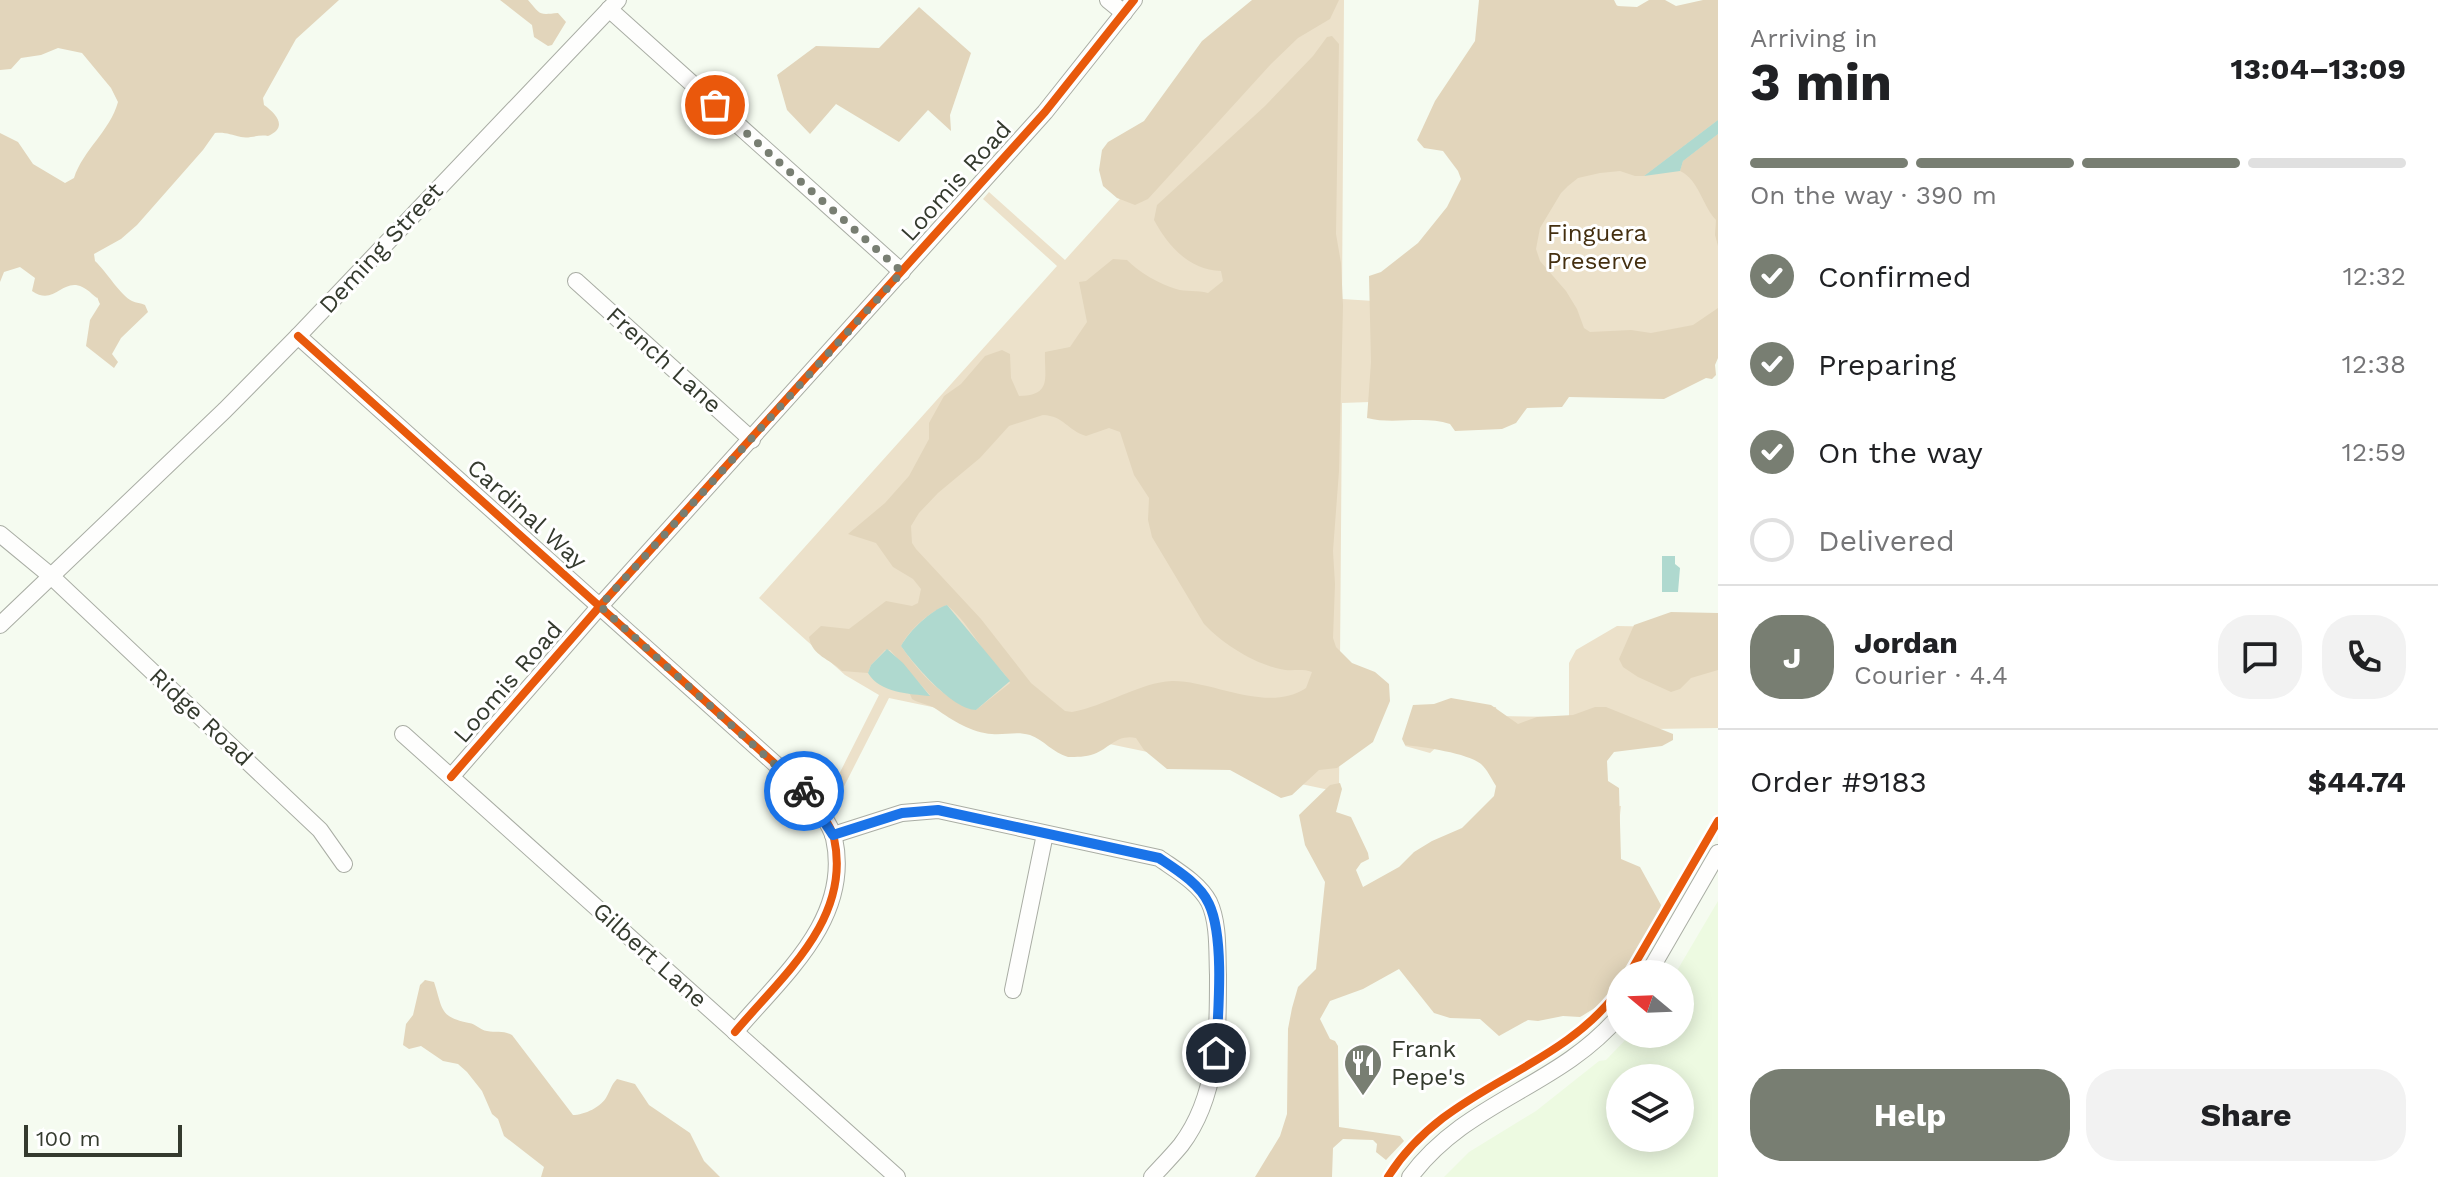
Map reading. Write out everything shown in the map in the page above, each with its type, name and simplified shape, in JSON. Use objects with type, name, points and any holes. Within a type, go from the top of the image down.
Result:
[{"type":"street","points":[[1108,0],[1129,6]]},
{"type":"street","points":[[614,5],[902,272]]},
{"type":"street","name":"Deming Street","points":[[0,625],[298,336],[614,5]]},
{"type":"street","name":"Loomis Road","points":[[451,777],[600,606],[1045,112],[1129,6]]},
{"type":"street","name":"French Lane","points":[[576,281],[752,440]]},
{"type":"street","name":"Cardinal Way","points":[[298,336],[801,787],[833,835]]},
{"type":"street","name":"Ridge Road","points":[[0,534],[51,576],[320,830],[344,864]]},
{"type":"street","name":"Gilbert Lane","points":[[403,734],[897,1177]]},
{"type":"street","points":[[735,1032],[818,934],[834,888],[836,865],[833,835],[902,813],[938,810],[1159,858],[1186,876],[1209,903],[1217,938],[1216,1053],[1208,1089],[1196,1119],[1182,1143],[1152,1177]]},
{"type":"street","points":[[1013,990],[1045,834]]},
{"type":"street","points":[[1656,960],[1718,853]]},
{"type":"street","points":[[1410,1177],[1455,1130],[1568,1063],[1606,1029]]},
{"type":"shaded area","points":[[0,0],[339,0],[296,39],[263,98],[264,105],[278,121],[278,129],[268,136],[215,133],[137,225],[121,239],[94,254],[95,261],[123,294],[145,305],[148,312],[121,338],[112,354],[118,362],[114,368],[86,346],[90,320],[100,304],[98,298],[74,285],[41,295],[32,291],[35,278],[20,267],[4,272],[0,282],[0,133],[18,142],[33,164],[65,183],[74,178],[118,102],[111,88],[82,53],[58,48],[21,58],[11,69],[0,70]]},
{"type":"shaded area","points":[[500,0],[528,0],[540,13],[558,13],[566,22],[552,45],[548,46],[534,37],[532,25]]},
{"type":"shaded area","points":[[1252,0],[1339,0],[1330,19],[1298,38],[1271,64],[1148,199],[1135,205],[1117,198],[1103,186],[1099,170],[1102,150],[1108,142],[1144,121],[1202,41]]},
{"type":"shaded area","name":"Finguera Preserve","points":[[1479,0],[1614,0],[1617,6],[1637,7],[1649,0],[1665,0],[1676,6],[1718,0],[1718,120],[1644,176],[1620,171],[1578,178],[1561,193],[1540,228],[1536,249],[1540,261],[1566,291],[1584,328],[1590,332],[1631,330],[1651,333],[1693,325],[1718,308],[1718,358],[1716,375],[1712,379],[1706,378],[1664,399],[1569,397],[1562,407],[1527,408],[1516,423],[1502,429],[1455,431],[1450,424],[1440,421],[1367,418],[1371,362],[1369,276],[1381,272],[1418,243],[1447,207],[1461,179],[1443,151],[1424,148],[1417,140],[1435,101],[1475,41]]},
{"type":"shaded area","points":[[919,7],[971,53],[950,115],[951,131],[928,110],[899,142],[836,104],[810,134],[787,110],[777,75],[816,46],[879,48]]},
{"type":"shaded area","points":[[1332,36],[1339,44],[1336,234],[1343,306],[1339,471],[1333,551],[1333,638],[1336,647],[1352,663],[1375,672],[1389,684],[1390,701],[1373,742],[1337,768],[1319,770],[1292,795],[1281,798],[1230,770],[1167,769],[1144,750],[1136,738],[1119,740],[1091,755],[1068,757],[1030,735],[977,731],[912,699],[910,694],[930,695],[890,650],[885,650],[868,673],[842,671],[818,653],[809,637],[821,626],[849,629],[886,601],[912,606],[918,603],[921,589],[913,579],[893,567],[876,543],[848,534],[885,503],[909,476],[929,439],[929,423],[944,396],[961,384],[985,356],[1002,350],[1010,354],[1011,378],[1019,396],[1037,392],[1044,383],[1045,352],[1070,347],[1087,322],[1079,282],[1086,281],[1113,259],[1127,260],[1150,277],[1180,290],[1208,293],[1223,281],[1221,271],[1189,261],[1166,239],[1154,220],[1157,205],[1265,106],[1327,37]],"holes":[[[1043,415],[1056,418],[1086,436],[1109,428],[1120,432],[1134,475],[1149,498],[1148,520],[1152,537],[1204,624],[1220,639],[1259,662],[1284,670],[1312,672],[1306,688],[1275,698],[1239,694],[1187,682],[1160,682],[1072,712],[1065,711],[1031,683],[981,619],[916,549],[912,543],[911,526],[938,493],[980,458],[1009,426]],[[947,605],[1010,683],[976,710],[953,700],[933,684],[901,646],[921,622]]]},
{"type":"shaded area","points":[[1718,134],[1718,246],[1716,220],[1692,180],[1680,171],[1683,161]]},
{"type":"shaded area","points":[[1671,612],[1718,613],[1718,670],[1691,678],[1680,689],[1671,692],[1638,677],[1623,667],[1619,659],[1634,625]]},
{"type":"shaded area","points":[[1451,698],[1491,705],[1518,724],[1537,717],[1573,715],[1595,707],[1606,707],[1673,734],[1673,740],[1662,746],[1614,752],[1607,761],[1608,781],[1619,788],[1621,859],[1640,867],[1661,905],[1658,918],[1634,960],[1606,960],[1606,998],[1580,1017],[1528,1020],[1499,1036],[1480,1019],[1450,1018],[1434,1013],[1399,969],[1363,989],[1330,1001],[1320,1019],[1330,1039],[1338,1046],[1339,1127],[1400,1136],[1404,1141],[1386,1160],[1376,1152],[1377,1144],[1373,1140],[1343,1139],[1333,1148],[1332,1177],[1255,1177],[1280,1136],[1287,1114],[1288,1029],[1292,1008],[1298,987],[1316,969],[1325,882],[1305,845],[1299,815],[1330,785],[1340,783],[1342,789],[1336,812],[1351,817],[1368,853],[1369,859],[1356,870],[1363,887],[1399,867],[1414,852],[1432,841],[1462,828],[1494,796],[1496,786],[1481,764],[1445,751],[1405,745],[1402,739],[1413,705],[1434,704]]},
{"type":"shaded area","points":[[1718,901],[1718,1177],[1444,1177],[1469,1152],[1536,1111],[1599,1061],[1606,1060],[1618,1048],[1694,1048],[1694,960],[1683,960]]},
{"type":"shaded area","points":[[425,980],[434,982],[447,1015],[485,1030],[512,1035],[573,1115],[601,1104],[617,1079],[635,1084],[649,1105],[690,1133],[704,1161],[720,1177],[541,1177],[544,1167],[504,1136],[482,1091],[467,1072],[458,1064],[443,1061],[421,1046],[409,1049],[403,1045],[406,1024],[413,1015],[420,985]]},
{"type":"green space","points":[[1288,0],[1344,0],[1342,299],[1390,302],[1606,0],[1658,25],[1718,20],[1718,326],[1480,398],[1342,403],[1339,792],[889,698],[832,810],[826,800],[879,695],[845,675],[759,598],[1057,266],[983,199],[989,192],[1065,260],[1147,169]]},
{"type":"green space","points":[[1718,621],[1718,728],[1590,730],[1592,807],[1621,806],[1617,842],[1520,808],[1488,740],[1440,744],[1430,753],[1405,746],[1418,706],[1496,707],[1497,716],[1569,717],[1569,663],[1576,650],[1617,626],[1666,627]]},
{"type":"water","points":[[1718,120],[1718,134],[1683,161],[1680,171],[1644,176]]},
{"type":"water","points":[[1662,556],[1675,556],[1675,564],[1680,568],[1678,592],[1662,592]]},
{"type":"water","points":[[947,605],[1010,681],[976,710],[956,703],[946,695],[924,675],[901,646],[921,622]]},
{"type":"water","points":[[887,649],[930,696],[887,689],[873,680],[868,673],[871,665]]},
{"type":"cycle path","points":[[451,777],[600,606],[1045,112],[1134,0]]},
{"type":"cycle path","points":[[298,336],[801,787],[824,818],[834,838],[837,867],[833,895],[823,920],[792,967],[735,1032]]},
{"type":"cycle path","points":[[1637,960],[1718,821]]},
{"type":"cycle path","points":[[1388,1177],[1412,1146],[1440,1120],[1565,1042],[1606,1005]]},
{"type":"way so far","points":[[715,105],[902,272],[600,606],[804,791]]},
{"type":"place","name":"Frank Pepe's","points":[[1363,1097]]},
{"type":"route","points":[[804,791],[833,835],[902,813],[938,810],[1159,858],[1186,876],[1209,903],[1217,938],[1216,1053]]}]
